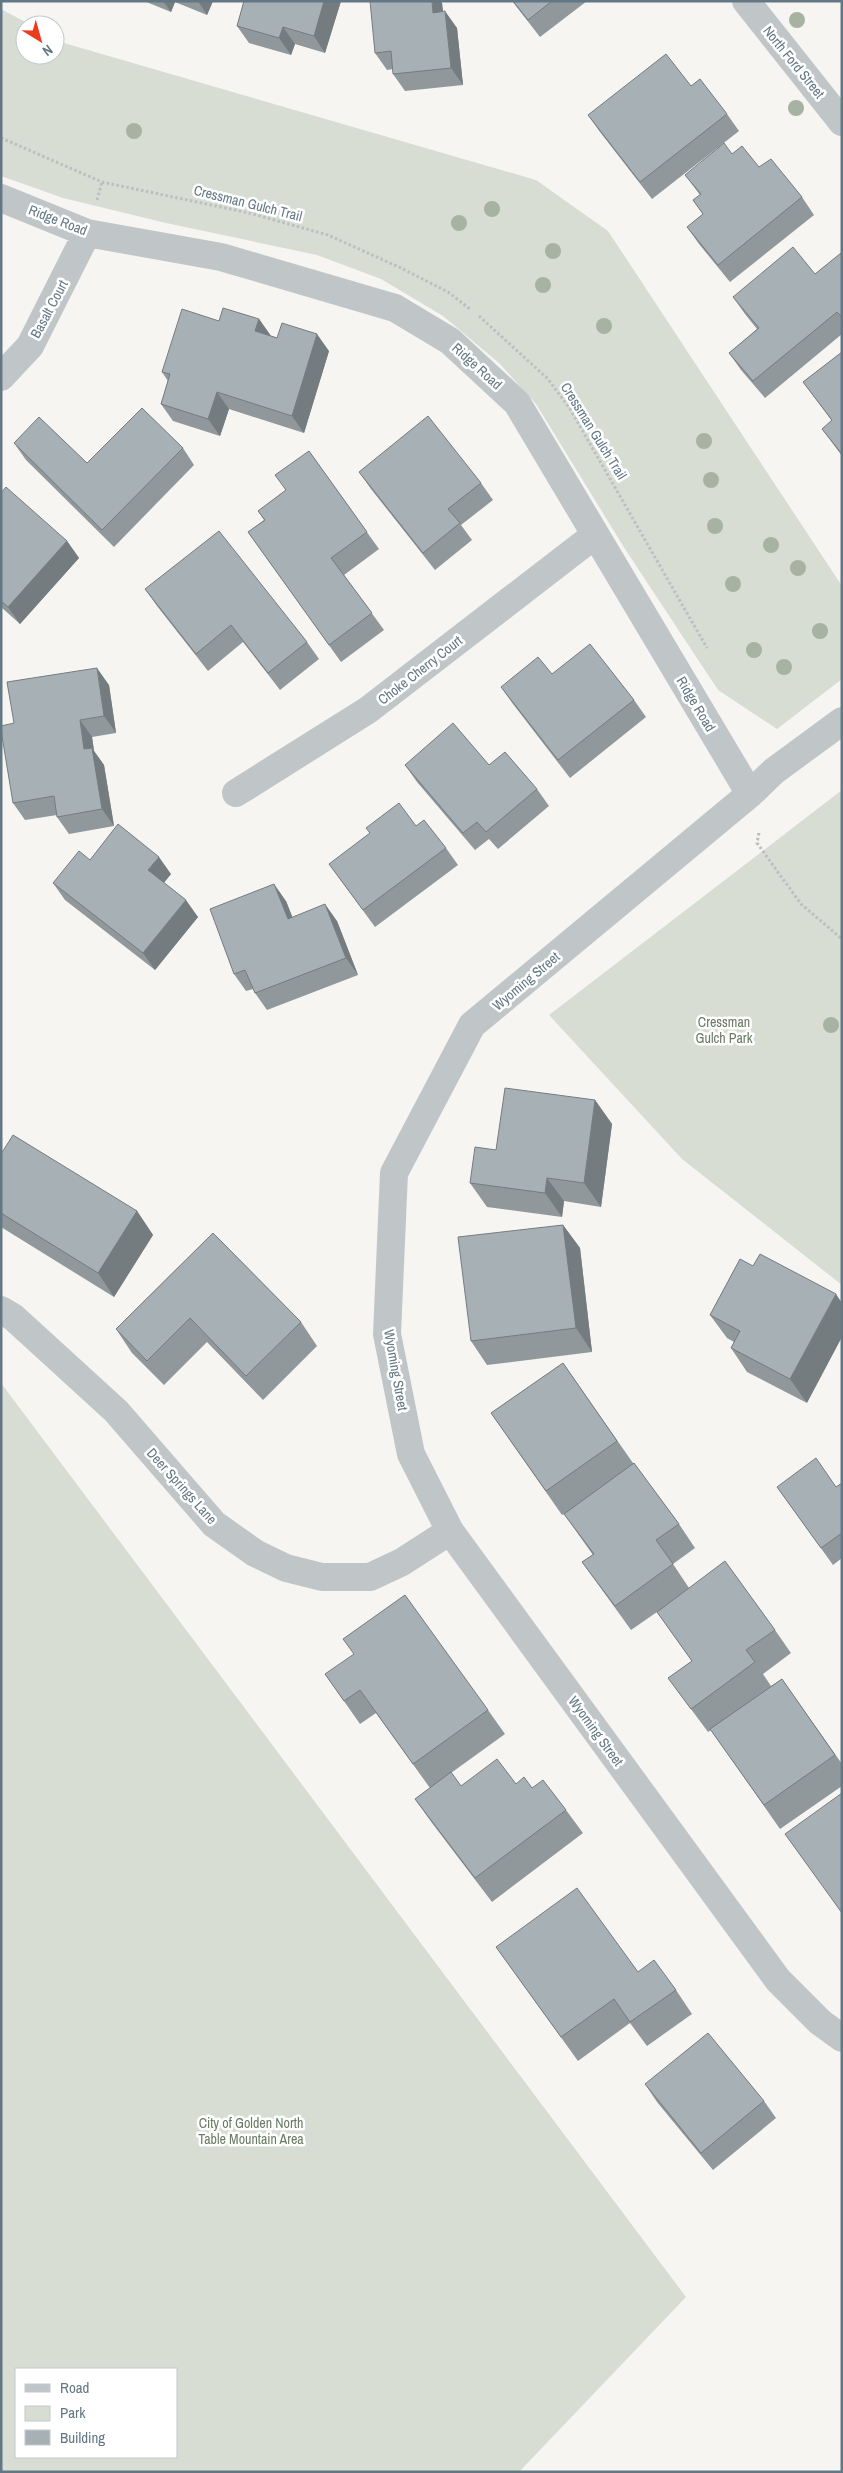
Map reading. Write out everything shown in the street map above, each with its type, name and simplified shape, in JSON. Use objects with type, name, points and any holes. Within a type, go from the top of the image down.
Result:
[{"type":"street","name":"North Ford Street","points":[[746,1],[842,122]]},
{"type":"street","name":"Ridge Road","points":[[1,198],[87,233],[221,257],[395,308],[450,341],[517,402],[750,794]]},
{"type":"street","name":"Basalt Court","points":[[1,378],[30,346],[87,233]]},
{"type":"street","name":"Choke Cherry Court","points":[[236,793],[368,710],[596,535]]},
{"type":"street","name":"Wyoming Street","points":[[842,721],[774,771],[750,794],[472,1025],[394,1173],[387,1334],[411,1454],[450,1531],[778,1980],[820,2022],[842,2038]]},
{"type":"street","name":"Deer Springs Lane","points":[[1,1310],[13,1317],[116,1410],[214,1524],[255,1553],[286,1568],[322,1577],[370,1577],[402,1562],[450,1531]]},
{"type":"path","name":"Cressman Gulch Trail","points":[[1,138],[102,182],[249,213],[328,235],[401,268],[448,292],[471,310]]},
{"type":"path","name":"Cressman Gulch Trail","points":[[478,316],[548,379],[570,409],[712,657]]},
{"type":"path","points":[[761,825],[757,843],[801,904],[842,939]]},
{"type":"green space","points":[[1,9],[15,16],[15,65],[65,65],[65,43],[536,180],[608,231],[842,586],[842,679],[777,729],[718,690],[625,549],[536,404],[499,363],[443,316],[381,279],[317,255],[166,223],[63,198],[1,176]]},
{"type":"green space","name":"Cressman Gulch Park","points":[[842,790],[842,1285],[682,1159],[549,1015]]},
{"type":"green space","name":"City of Golden North Table Mountain Area","points":[[1,1383],[686,2297],[519,2472],[1,2472]]},
{"type":"building","points":[[244,1],[324,1],[314,36],[283,27],[279,38],[237,26]]},
{"type":"building","points":[[370,1],[432,1],[433,13],[445,11],[451,68],[393,74],[391,51],[375,53]]},
{"type":"building","points":[[513,1],[552,1],[528,20]]},
{"type":"building","points":[[666,54],[691,86],[700,79],[727,114],[640,182],[588,115]]},
{"type":"building","points":[[724,143],[732,154],[742,146],[759,167],[771,159],[802,197],[718,265],[687,227],[703,214],[693,200],[701,194],[685,175]]},
{"type":"building","points":[[793,247],[815,274],[842,254],[842,317],[837,312],[753,381],[729,353],[759,328],[733,297]]},
{"type":"building","points":[[223,308],[259,319],[255,331],[277,338],[282,323],[317,334],[292,416],[217,392],[208,419],[161,404],[170,374],[162,372],[182,309],[219,321]]},
{"type":"building","points":[[842,352],[842,454],[822,429],[832,420],[803,382]]},
{"type":"building","points":[[142,408],[183,448],[102,530],[14,443],[39,417],[87,463]]},
{"type":"building","points":[[428,416],[481,483],[448,509],[460,523],[423,553],[359,472]]},
{"type":"building","points":[[309,451],[367,532],[331,558],[372,613],[329,645],[248,532],[265,520],[258,511],[286,490],[275,475]]},
{"type":"building","points":[[6,487],[67,541],[8,607],[1,601],[1,493]]},
{"type":"building","points":[[219,531],[307,642],[268,673],[231,625],[196,654],[145,589]]},
{"type":"building","points":[[590,644],[634,700],[558,760],[501,687],[538,657],[552,674]]},
{"type":"building","points":[[97,668],[104,716],[80,720],[84,749],[92,748],[102,809],[57,817],[54,796],[13,803],[1,730],[1,726],[14,723],[7,682]]},
{"type":"building","points":[[453,723],[489,765],[505,752],[537,789],[486,832],[477,822],[463,833],[405,765]]},
{"type":"building","points":[[399,803],[416,826],[424,820],[446,848],[363,910],[329,864],[370,833],[366,828]]},
{"type":"building","points":[[118,824],[159,857],[148,870],[186,900],[143,953],[53,883],[79,851],[90,860]]},
{"type":"building","points":[[274,884],[288,919],[325,904],[346,958],[255,993],[245,970],[234,974],[210,909]]},
{"type":"building","points":[[505,1088],[595,1100],[584,1183],[547,1178],[545,1193],[470,1183],[475,1147],[496,1150]]},
{"type":"building","points":[[13,1135],[137,1211],[98,1273],[1,1213],[1,1154]]},
{"type":"building","points":[[563,1225],[576,1328],[471,1341],[458,1237]]},
{"type":"building","points":[[213,1233],[301,1322],[246,1376],[190,1318],[147,1361],[116,1329]]},
{"type":"building","points":[[760,1254],[836,1294],[790,1379],[731,1348],[740,1331],[710,1315],[740,1259],[753,1266]]},
{"type":"building","points":[[563,1363],[617,1441],[546,1491],[491,1413]]},
{"type":"building","points":[[816,1458],[836,1487],[842,1483],[842,1533],[821,1548],[777,1487]]},
{"type":"building","points":[[634,1463],[679,1524],[656,1540],[673,1564],[615,1606],[582,1562],[594,1554],[564,1514]]},
{"type":"building","points":[[725,1561],[775,1630],[746,1650],[755,1662],[691,1709],[668,1678],[692,1661],[657,1612]]},
{"type":"building","points":[[405,1595],[488,1710],[413,1764],[360,1690],[344,1701],[325,1674],[354,1654],[343,1639]]},
{"type":"building","points":[[782,1679],[835,1755],[764,1805],[710,1729]]},
{"type":"building","points":[[497,1759],[516,1784],[524,1777],[532,1788],[543,1780],[566,1810],[475,1878],[415,1799],[451,1772],[461,1786]]},
{"type":"building","points":[[842,1793],[842,1913],[785,1834]]},
{"type":"building","points":[[577,1888],[638,1972],[654,1960],[676,1990],[630,2022],[614,1999],[561,2037],[496,1947]]},
{"type":"building","points":[[708,2033],[764,2101],[701,2153],[645,2084]]}]
